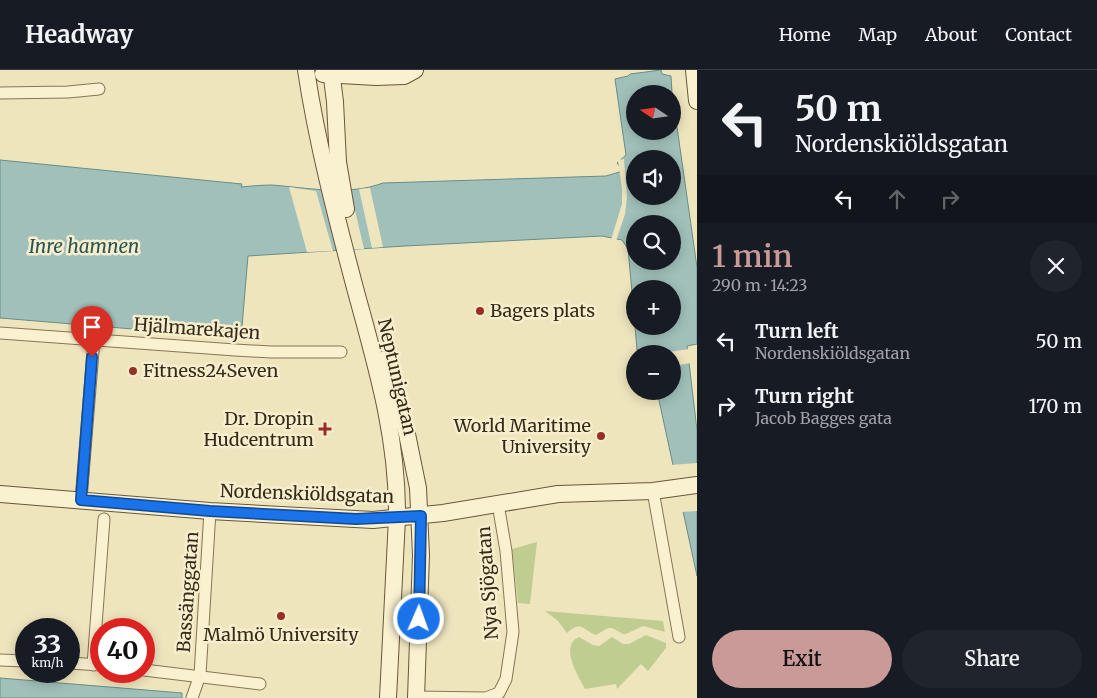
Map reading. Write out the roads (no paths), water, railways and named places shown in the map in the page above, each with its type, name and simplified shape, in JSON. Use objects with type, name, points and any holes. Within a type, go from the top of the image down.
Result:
[{"type":"street","points":[[308,70],[376,77],[404,76],[415,70]]},
{"type":"street","name":"Neptunigatan","points":[[308,70],[312,108],[336,189],[389,418],[396,475],[397,518],[388,698]]},
{"type":"street","points":[[694,70],[697,101]]},
{"type":"street","name":"Neptunigatan","points":[[332,73],[336,189]]},
{"type":"street","points":[[0,93],[68,92],[99,89]]},
{"type":"street","name":"Neptunigatan","points":[[350,251],[409,442],[418,488],[421,516],[421,560],[416,697]]},
{"type":"street","name":"Hjälmarekajen","points":[[0,333],[272,352],[341,352]]},
{"type":"street","points":[[81,500],[94,339]]},
{"type":"street","name":"Nordenskiöldsgatan","points":[[0,494],[210,511],[356,519],[421,516],[558,494],[653,491],[697,485]]},
{"type":"street","points":[[653,491],[680,637]]},
{"type":"street","name":"Nya Sjögatan","points":[[416,697],[486,698],[499,693],[506,680],[513,632],[506,550],[498,504]]},
{"type":"street","name":"Bassänggatan","points":[[192,698],[200,675],[210,511]]},
{"type":"street","points":[[99,618],[104,519]]},
{"type":"street","points":[[0,660],[15,661]]},
{"type":"street","points":[[155,671],[200,675],[260,684]]},
{"type":"water","points":[[661,70],[662,74],[671,76],[672,85],[626,85],[626,140],[679,140],[680,150],[626,150],[626,155],[615,79],[630,74]]},
{"type":"water","name":"Inre hamnen","points":[[626,155],[626,205],[681,205],[681,155],[697,267],[697,344],[687,346],[697,430],[697,576],[659,400],[681,400],[681,345],[637,345],[636,335],[681,335],[681,280],[631,280],[630,270],[681,270],[681,215],[626,215],[626,246],[622,240],[602,236],[248,256],[241,338],[0,318],[0,160],[242,184],[241,187],[272,185],[328,190],[356,189],[383,183],[606,176],[623,171],[617,163]]},
{"type":"water","points":[[0,678],[15,679],[15,683],[61,683],[182,693],[182,698],[0,698]]},
{"type":"place","name":"Bagers plats","points":[[480,311]]},
{"type":"place","name":"Fitness24Seven","points":[[133,371]]},
{"type":"place","name":"Dr. Dropin Hudcentrum","points":[[325,429]]},
{"type":"place","name":"World Maritime University","points":[[601,436]]},
{"type":"place","name":"Malmö University","points":[[281,616]]}]
